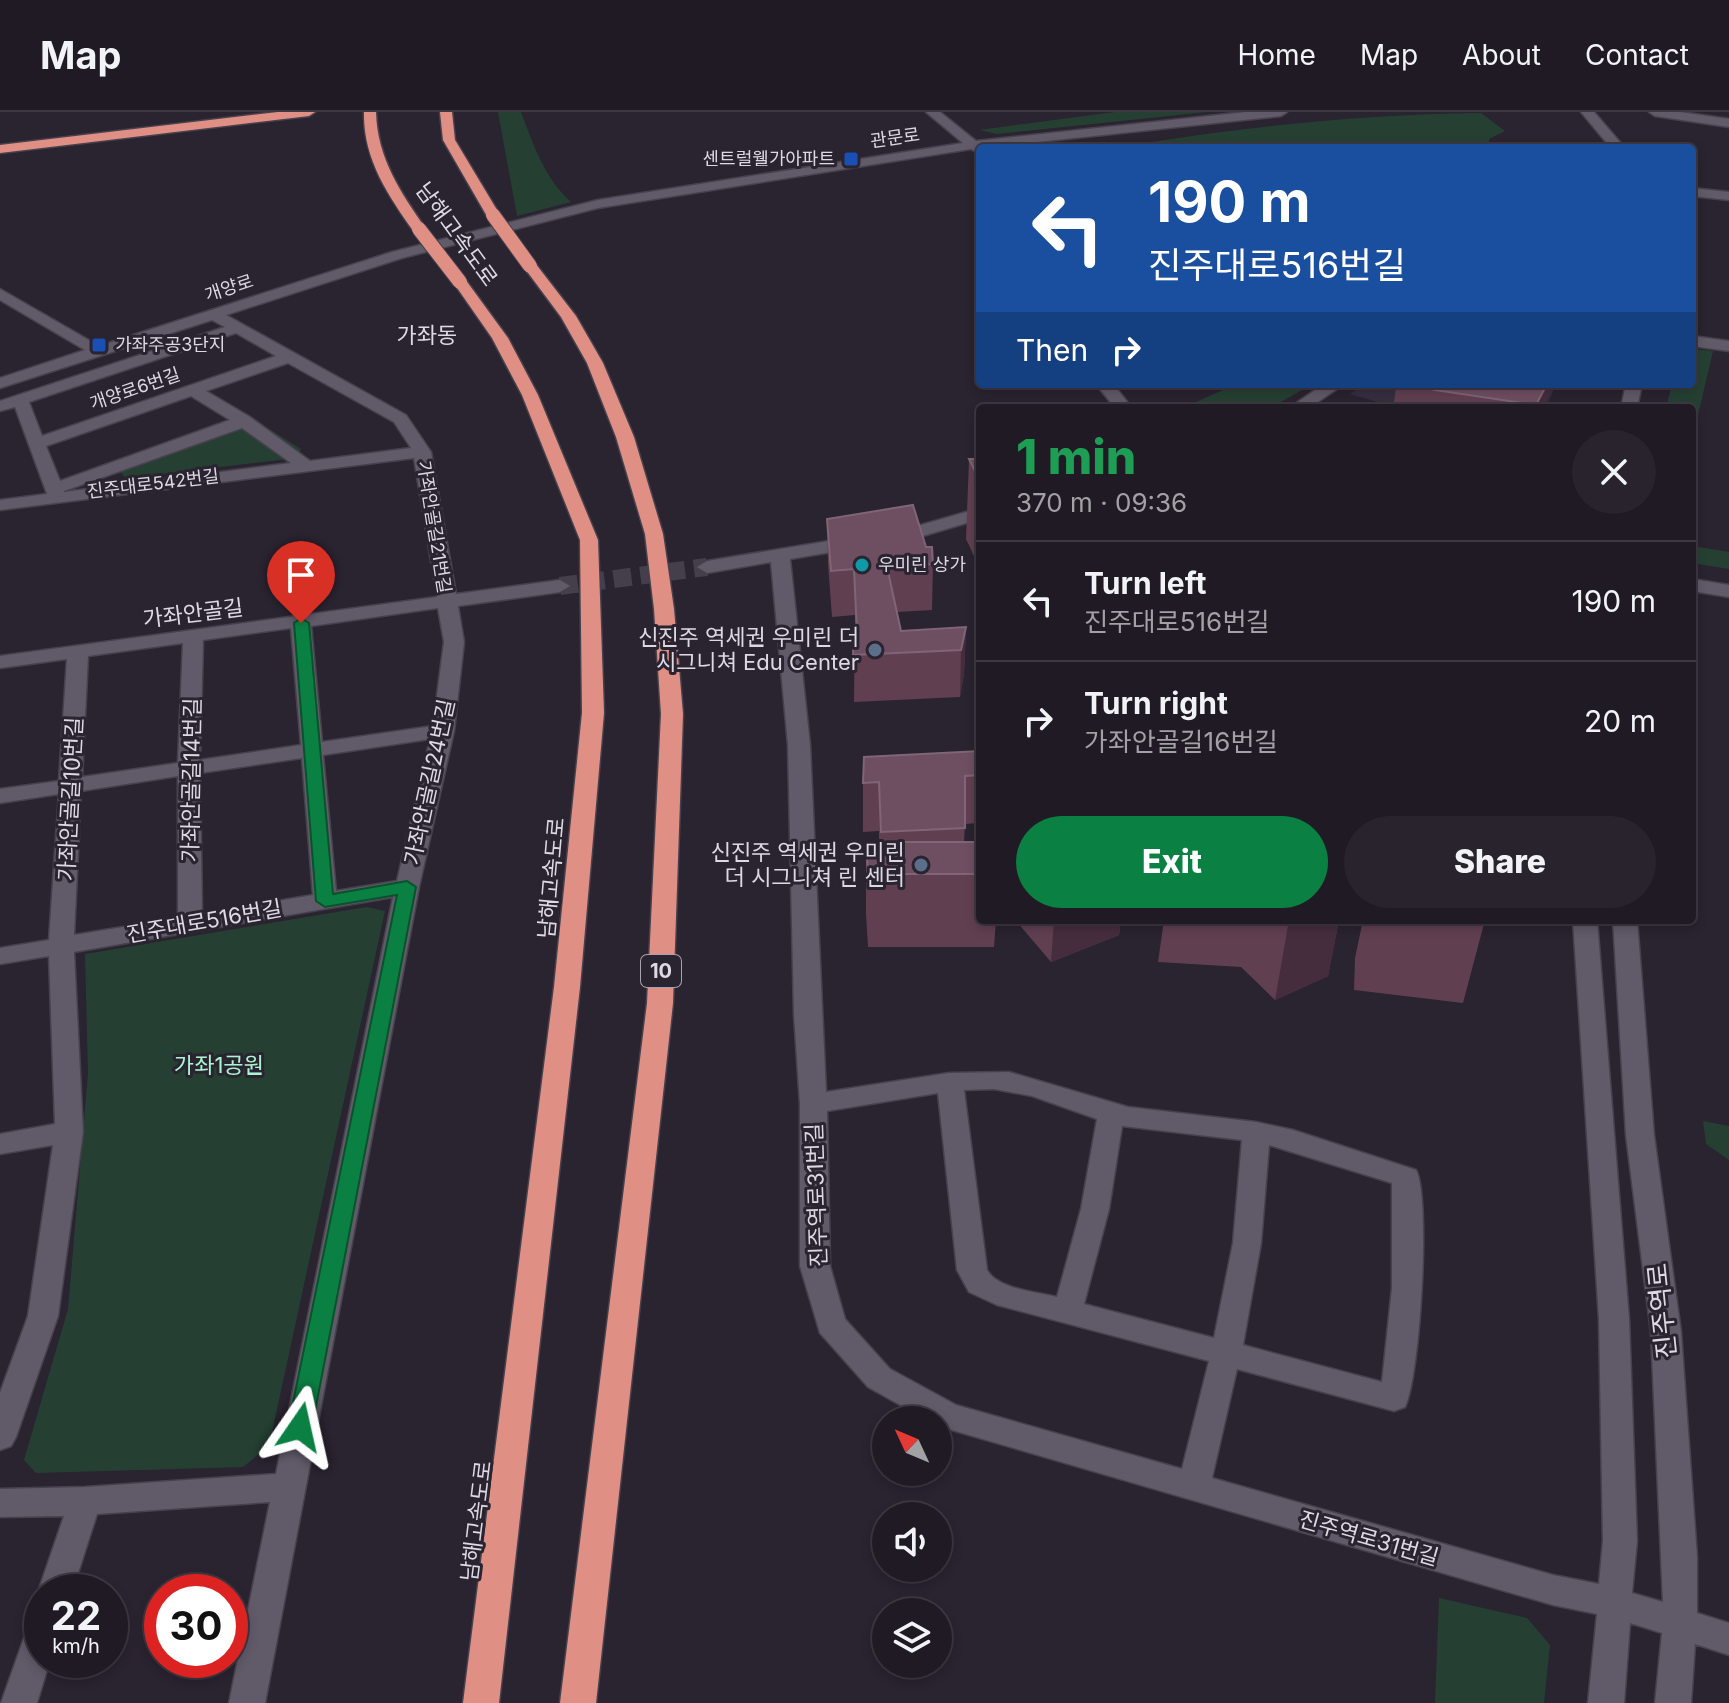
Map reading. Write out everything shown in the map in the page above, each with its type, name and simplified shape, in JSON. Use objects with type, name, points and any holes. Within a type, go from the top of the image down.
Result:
[{"type":"highway","points":[[0,146],[268,112]]},
{"type":"highway","points":[[0,146],[309,112]]},
{"type":"highway","name":"남해고속도로","points":[[446,112],[449,140],[493,215],[568,316],[595,363],[625,437],[654,534],[664,609],[672,714],[660,1003],[578,1703]]},
{"type":"highway","name":"남해고속도로","points":[[370,117],[377,157],[396,197],[500,338],[530,395],[589,540],[593,713],[567,987],[481,1703]]},
{"type":"street","points":[[932,112],[976,147]]},
{"type":"street","name":"관문로","points":[[1011,144],[1281,112]]},
{"type":"street","points":[[1587,112],[1615,144]]},
{"type":"street","points":[[1655,112],[1729,123]]},
{"type":"street","name":"관문로","points":[[472,236],[621,200],[976,148]]},
{"type":"street","points":[[1696,192],[1729,196]]},
{"type":"street","name":"개양로","points":[[0,383],[397,255],[472,236]]},
{"type":"street","points":[[0,294],[97,351]]},
{"type":"street","points":[[213,314],[400,419],[422,452]]},
{"type":"street","name":"개양로6번길","points":[[0,406],[237,328]]},
{"type":"street","points":[[1696,342],[1729,346]]},
{"type":"street","name":"개양로6번길","points":[[38,443],[289,357]]},
{"type":"street","points":[[1107,388],[1121,404]]},
{"type":"street","points":[[1304,404],[1330,388]]},
{"type":"street","points":[[192,390],[244,421],[306,466]]},
{"type":"street","points":[[20,399],[56,493]]},
{"type":"street","name":"진주대로542번길","points":[[56,493],[244,421]]},
{"type":"street","name":"진주대로542번길","points":[[0,505],[56,493],[422,452]]},
{"type":"street","name":"가좌안골길21번길","points":[[422,452],[446,602]]},
{"type":"street","points":[[707,567],[916,532],[976,514]]},
{"type":"street","name":"진주역로31번길","points":[[780,557],[799,745],[807,1014],[813,1104],[815,1266],[831,1324],[879,1378],[948,1416],[1553,1590],[1616,1603],[1729,1639]]},
{"type":"street","name":"가좌안골길","points":[[0,662],[560,586]]},
{"type":"street","points":[[1696,586],[1729,591]]},
{"type":"street","name":"가좌안골길24번길","points":[[247,1703],[407,887],[443,731],[454,642],[446,602]]},
{"type":"street","points":[[301,623],[325,901]]},
{"type":"street","name":"가좌안골길14번길","points":[[190,924],[189,768],[193,637]]},
{"type":"street","name":"가좌안골길10번길","points":[[0,1437],[43,1316],[69,1132],[61,945],[78,652]]},
{"type":"street","points":[[0,796],[443,731]]},
{"type":"street","name":"진주대로516번길","points":[[0,956],[407,887]]},
{"type":"street","name":"진주역로","points":[[1585,924],[1614,1319],[1620,1541],[1606,1703]]},
{"type":"street","name":"진주역로","points":[[1625,924],[1640,1135],[1666,1332],[1680,1557],[1680,1623],[1673,1703]]},
{"type":"street","points":[[813,1104],[950,1083],[996,1080],[1045,1090],[1111,1113],[1163,1123],[1256,1132],[1406,1177],[1408,1276],[1403,1360],[1394,1398],[997,1293],[979,1284],[972,1270],[950,1083]]},
{"type":"street","points":[[1068,1310],[1095,1209],[1111,1113]]},
{"type":"street","points":[[0,1144],[69,1132]]},
{"type":"street","points":[[1193,1488],[1226,1353],[1247,1243],[1256,1132]]},
{"type":"street","points":[[0,1503],[85,1501],[288,1487]]},
{"type":"street","points":[[61,1574],[85,1501]]},
{"type":"street","points":[[19,1703],[27,1678]]},
{"type":"shaded area","points":[[1358,388],[1554,388],[1548,404],[1385,404],[1350,394]]},
{"type":"green space","points":[[498,112],[521,112],[547,172],[571,202],[517,216]]},
{"type":"green space","points":[[1115,112],[1207,112],[997,134],[979,130]]},
{"type":"green space","points":[[1481,113],[1505,131],[1489,139],[1489,144],[1152,144],[1234,130],[1399,116]]},
{"type":"green space","points":[[1696,349],[1713,351],[1696,424],[1696,404],[1667,404],[1671,388],[1696,388]]},
{"type":"green space","points":[[1228,388],[1306,388],[1277,404],[1191,404]]},
{"type":"green space","points":[[261,424],[301,449],[296,458],[126,478],[120,472],[244,425]]},
{"type":"green space","points":[[1696,547],[1729,552],[1729,569],[1696,564]]},
{"type":"green space","name":"가좌1공원","points":[[367,907],[385,911],[269,1446],[243,1467],[36,1473],[24,1460],[68,1309],[88,1073],[85,954]]},
{"type":"green space","points":[[1703,1121],[1729,1126],[1729,1160],[1706,1144]]},
{"type":"green space","points":[[1439,1598],[1527,1618],[1550,1645],[1544,1703],[1435,1703]]},
{"type":"building","points":[[1428,388],[1545,388],[1537,404]]},
{"type":"building","points":[[969,459],[976,459],[976,473]]},
{"type":"building","points":[[913,505],[926,547],[932,547],[933,564],[887,567],[901,631],[966,627],[961,650],[853,655],[854,633],[857,633],[854,569],[831,571],[827,519]]},
{"type":"building","points":[[976,751],[976,775],[965,776],[965,828],[881,832],[879,782],[863,783],[864,757]]},
{"type":"building","points":[[866,842],[976,842],[976,874],[868,874]]},
{"type":"tunnel","points":[[560,586],[707,567]]},
{"type":"place","name":"센트럴웰가아파트","points":[[851,159]]},
{"type":"place","name":"가좌주공3단지","points":[[99,345]]},
{"type":"place","name":"우미린 상가","points":[[862,565]]},
{"type":"place","name":"신진주 역세권 우미린 더 시그니쳐 Edu Center","points":[[875,650]]},
{"type":"place","name":"신진주 역세권 우미린 더 시그니쳐 린 센터","points":[[921,865]]},
{"type":"district","name":"가좌동","points":[[427,335]]},
{"type":"route","points":[[300,1427],[407,887],[325,901],[301,623]]}]
